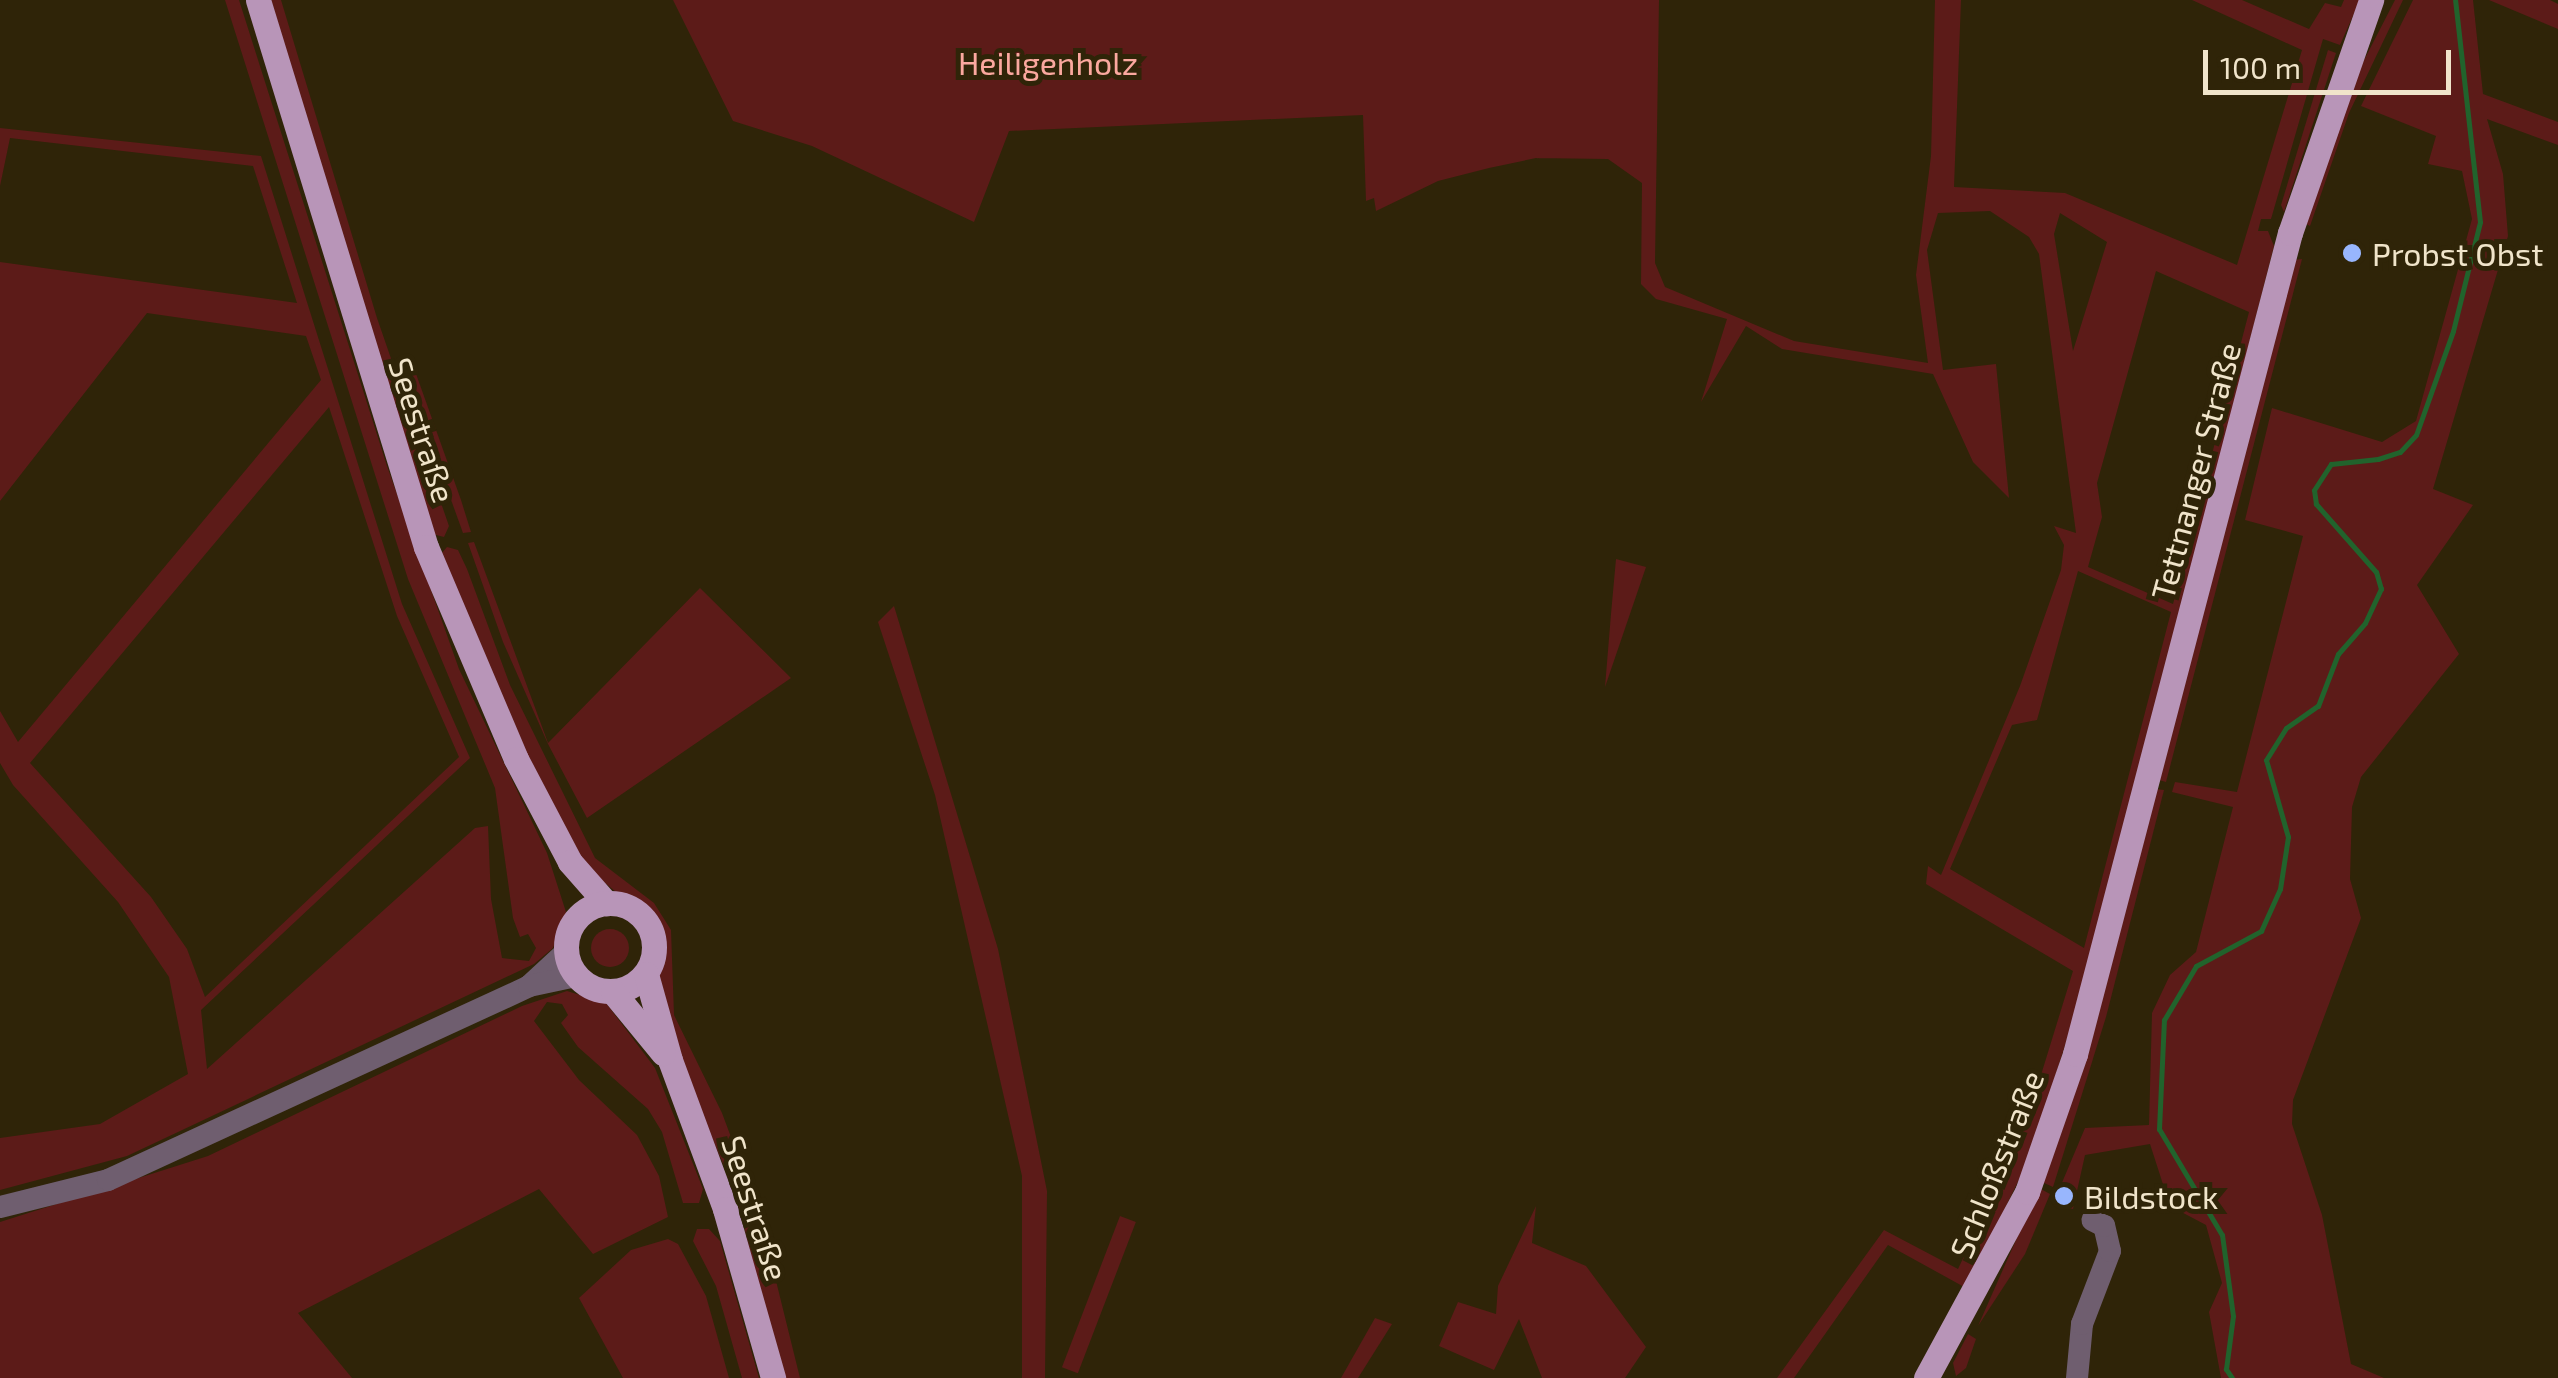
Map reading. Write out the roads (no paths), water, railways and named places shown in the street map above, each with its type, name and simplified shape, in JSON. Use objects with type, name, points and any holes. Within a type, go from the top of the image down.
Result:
[{"type":"main road","name":"Seestraße","points":[[258,0],[426,547],[505,738],[570,862],[606,903],[632,908],[650,927],[654,951],[646,974],[670,1060],[726,1210],[773,1378]]},
{"type":"main road","name":"Tettnanger Straße","points":[[2100,964],[2294,218],[2370,0]]},
{"type":"main road","name":"Seestraße","points":[[570,862],[576,918],[571,964],[613,992],[670,1060]]},
{"type":"main road","points":[[576,918],[606,903]]},
{"type":"main road","name":"Schloßstraße","points":[[1926,1378],[2027,1192],[2100,964]]},
{"type":"main road","points":[[613,992],[646,974]]},
{"type":"street","points":[[0,1207],[108,1180],[230,1129],[571,964]]},
{"type":"street","points":[[2078,1378],[2082,1324],[2110,1251],[2104,1226],[2092,1220]]},
{"type":"waterway","points":[[2232,1378],[2226,1369],[2233,1316],[2222,1235],[2159,1129],[2164,1020],[2196,966],[2261,931],[2280,889],[2288,837],[2266,760],[2286,728],[2318,706],[2338,654],[2365,623],[2381,589],[2376,572],[2316,504],[2314,490],[2331,464],[2378,459],[2400,452],[2416,435],[2453,331],[2480,222],[2455,0]]},
{"type":"place","name":"Probst Obst","points":[[2352,253]]},
{"type":"place","name":"Bildstock","points":[[2064,1196]]},
{"type":"park label","name":"Heiligenholz","points":[[1048,62]]}]
